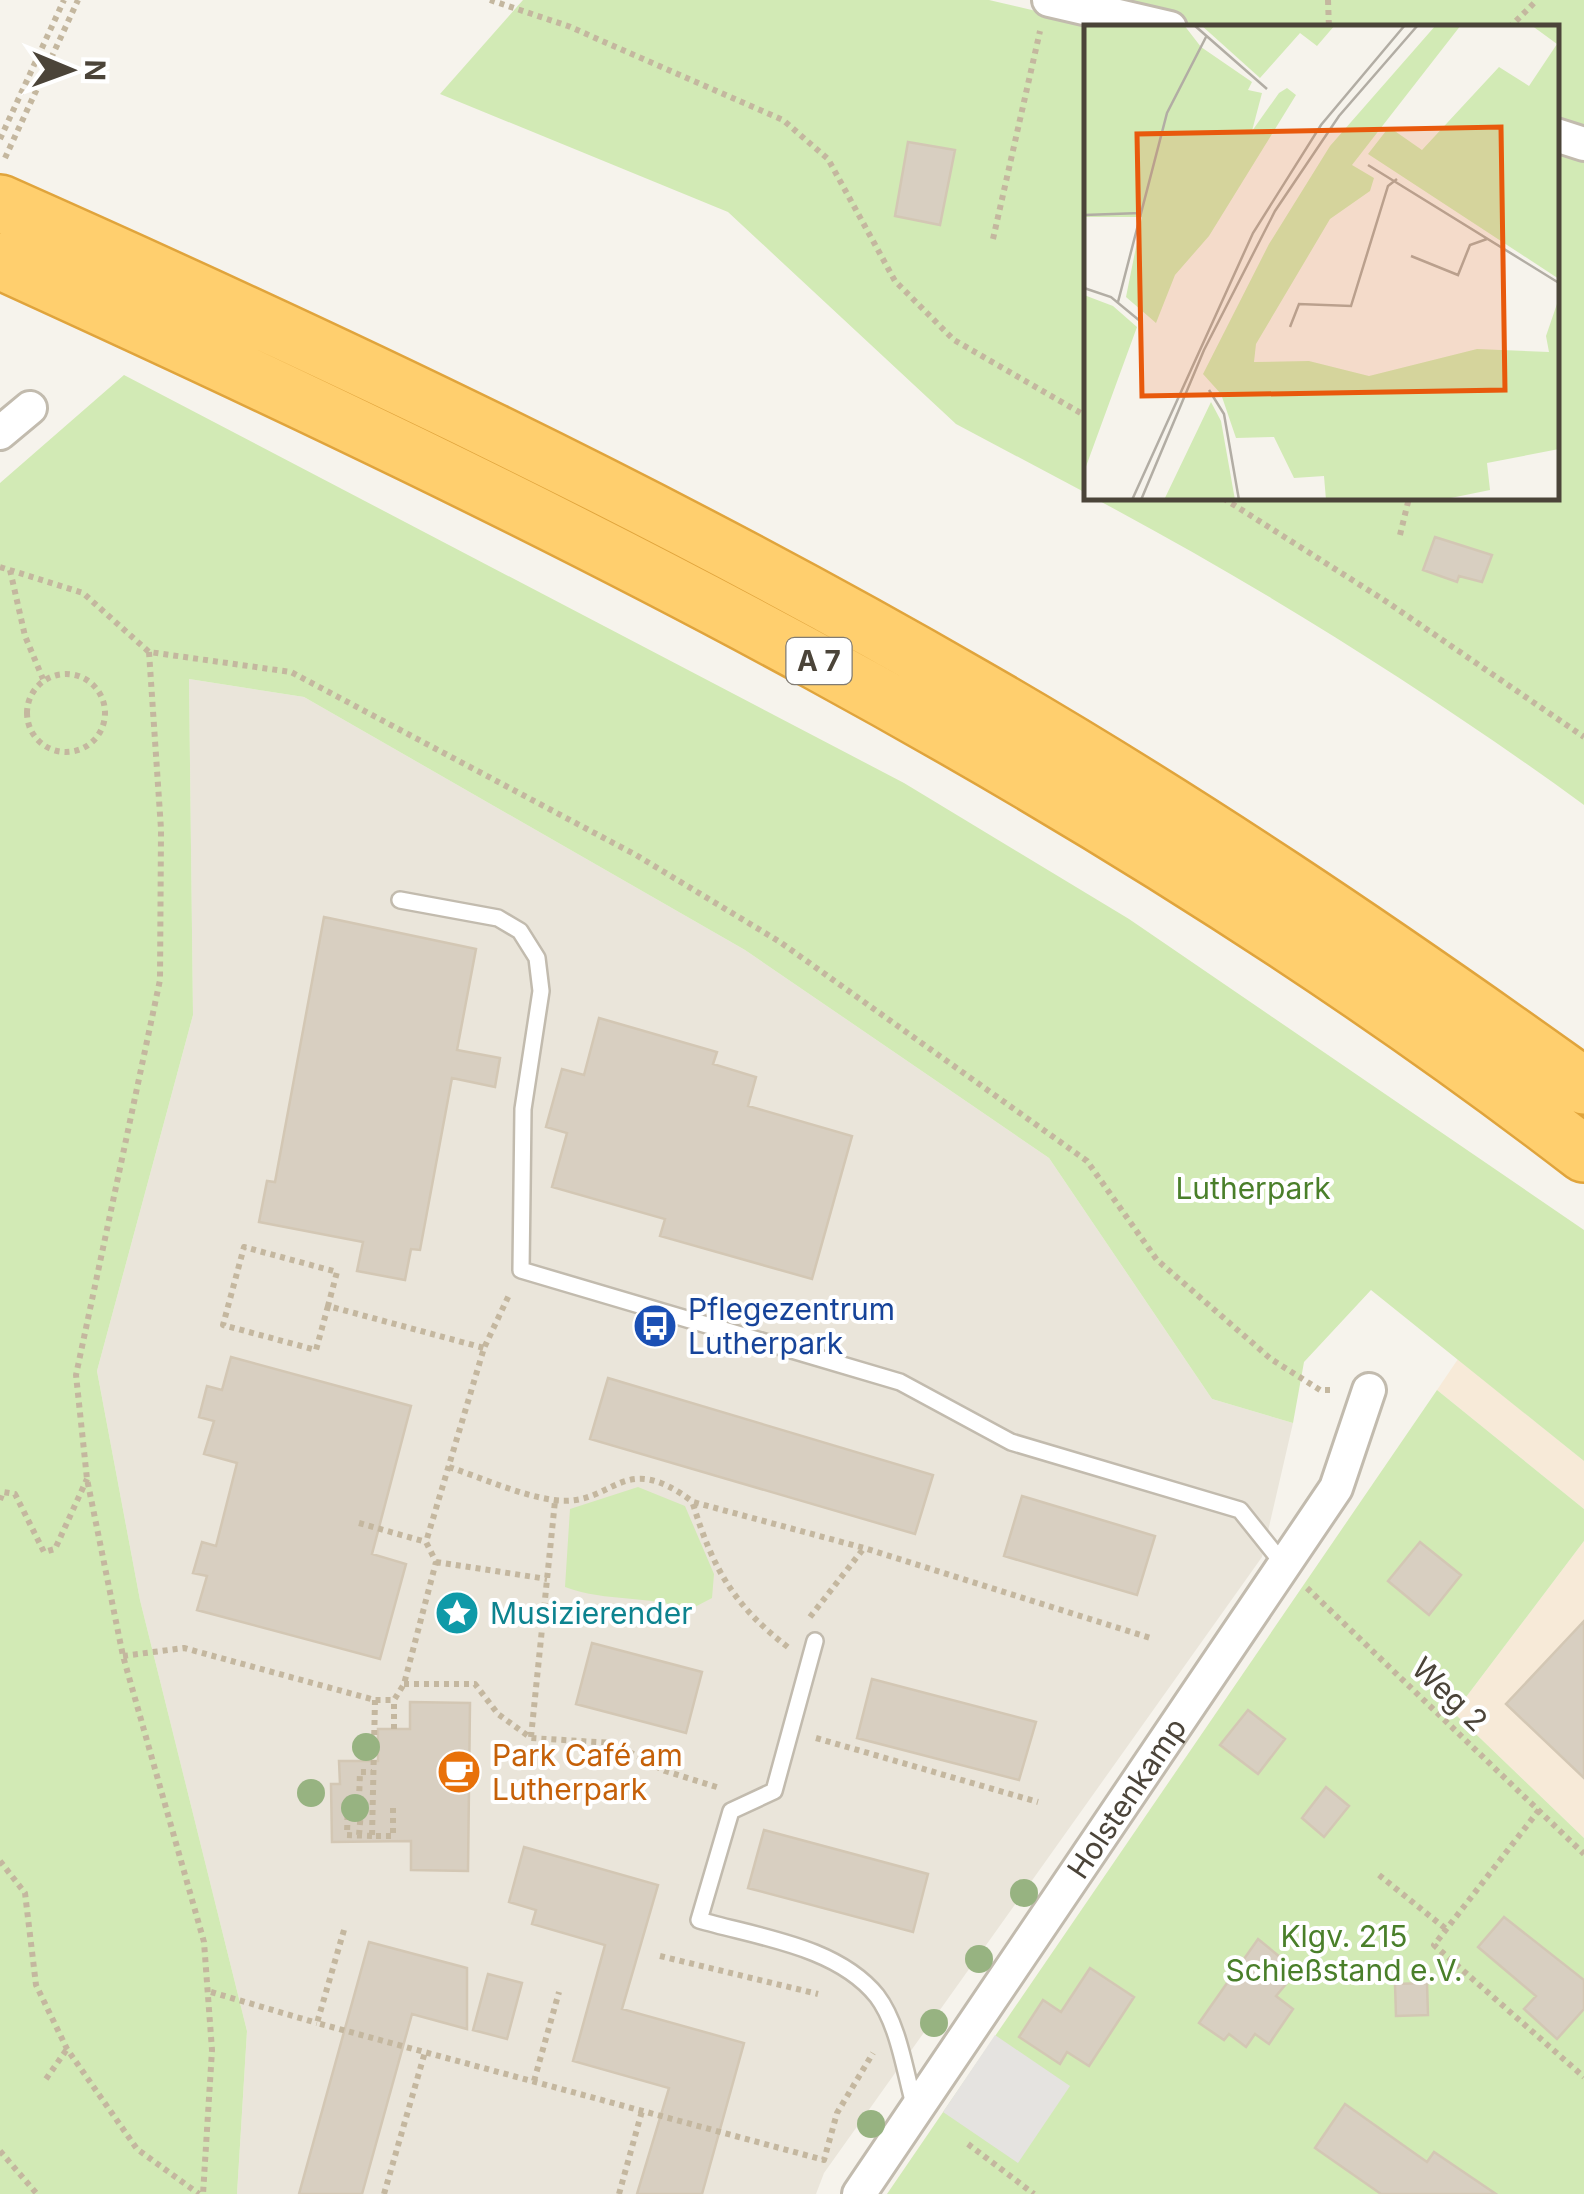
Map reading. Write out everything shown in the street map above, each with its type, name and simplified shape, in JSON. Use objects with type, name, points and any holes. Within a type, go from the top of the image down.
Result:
[{"type":"highway","name":"A 7","points":[[0,204],[421,396],[973,686],[1285,878],[1584,1086]]},
{"type":"highway","name":"A 7","points":[[0,261],[269,384],[586,539],[942,729],[1102,824],[1362,990],[1584,1154]]},
{"type":"street","points":[[1046,9],[1104,6],[1161,25]]},
{"type":"street","points":[[1559,136],[1584,144]]},
{"type":"street","points":[[0,433],[30,408]]},
{"type":"street","name":"Holstenkamp","points":[[860,2194],[1336,1488],[1369,1390]]},
{"type":"lane","points":[[400,900],[498,918],[520,931],[536,958],[541,991],[523,1110],[521,1270],[900,1382],[1011,1442],[1240,1510],[1284,1566]]},
{"type":"lane","points":[[815,1640],[774,1790],[731,1812],[699,1920],[828,1958],[876,1996],[889,2020],[915,2109]]},
{"type":"path","points":[[0,139],[64,0]]},
{"type":"path","points":[[0,168],[78,0]]},
{"type":"path","points":[[490,0],[568,26],[784,120],[828,159],[895,281],[954,340],[1084,415]]},
{"type":"path","points":[[1512,25],[1537,0]]},
{"type":"path","points":[[993,239],[1046,9]]},
{"type":"path","points":[[1226,500],[1387,602],[1584,737]]},
{"type":"path","points":[[1400,535],[1409,500]]},
{"type":"path","points":[[0,567],[83,593],[150,652],[292,672],[586,828],[764,932],[1088,1162],[1157,1260],[1271,1359],[1320,1390],[1369,1390]]},
{"type":"path","points":[[10,569],[25,636],[43,680]]},
{"type":"path","points":[[150,652],[161,828],[160,980],[76,1375],[86,1479],[123,1656],[204,1942],[211,1992],[212,2050],[201,2194]]},
{"type":"path","points":[[65,673],[86,678],[102,695],[106,717],[97,738],[78,750],[67,751],[56,751],[37,740],[26,720],[30,697],[43,680],[65,673]]},
{"type":"path","points":[[244,1247],[337,1272],[328,1306],[316,1350],[223,1325],[244,1247]]},
{"type":"path","points":[[394,1729],[394,1700],[404,1684],[436,1562],[426,1542],[484,1348],[521,1270]]},
{"type":"path","points":[[328,1306],[484,1348]]},
{"type":"path","points":[[448,1467],[555,1500],[586,1498],[627,1478],[673,1487],[693,1502],[864,1548],[1150,1638]]},
{"type":"path","points":[[0,1500],[3,1492],[15,1494],[44,1552],[55,1549],[86,1479]]},
{"type":"path","points":[[530,1738],[555,1500]]},
{"type":"path","points":[[693,1502],[721,1575],[750,1618],[810,1662]]},
{"type":"path","points":[[359,1523],[426,1542]]},
{"type":"path","points":[[804,1626],[864,1548]]},
{"type":"path","points":[[436,1562],[548,1579]]},
{"type":"path","name":"Weg 2","points":[[1284,1566],[1584,1854]]},
{"type":"path","points":[[788,1647],[798,1636]]},
{"type":"path","points":[[123,1656],[184,1648],[375,1700],[394,1700]]},
{"type":"path","points":[[404,1684],[475,1684],[498,1714],[530,1738],[613,1743],[665,1771],[722,1789],[731,1812]]},
{"type":"path","points":[[372,1836],[375,1700]]},
{"type":"path","points":[[790,1731],[1038,1802]]},
{"type":"path","points":[[359,1800],[360,1772],[372,1772]]},
{"type":"path","points":[[372,1800],[348,1800],[347,1835],[393,1836],[394,1808]]},
{"type":"path","points":[[1539,1810],[1434,1945],[1584,2077]]},
{"type":"path","points":[[0,1861],[25,1892],[36,1985],[67,2049],[138,2149],[201,2194]]},
{"type":"path","points":[[1379,1875],[1446,1929]]},
{"type":"path","points":[[317,2022],[344,1930]]},
{"type":"path","points":[[660,1956],[818,1994]]},
{"type":"path","points":[[211,1992],[824,2160],[837,2113],[889,2020]]},
{"type":"path","points":[[534,2081],[559,1992]]},
{"type":"path","points":[[46,2079],[67,2049]]},
{"type":"path","points":[[384,2194],[425,2052]]},
{"type":"path","points":[[618,2194],[642,2111]]},
{"type":"path","points":[[968,2144],[1034,2194]]},
{"type":"path","points":[[0,2152],[37,2194]]},
{"type":"shaded area","points":[[189,679],[304,697],[745,950],[1049,1158],[1212,1399],[1293,1423],[1262,1557],[824,2173],[816,2194],[237,2194],[247,2031],[140,1600],[97,1371],[193,1015]]},
{"type":"shaded area","points":[[1458,1359],[1584,1461],[1584,1509],[1437,1390]]},
{"type":"shaded area","points":[[1584,1541],[1584,1838],[1454,1713]]},
{"type":"shaded area","points":[[995,2035],[1070,2086],[1018,2163],[943,2112]]},
{"type":"green space","points":[[523,0],[989,0],[1078,21],[1084,0],[1584,0],[1584,805],[1344,643],[1098,500],[1559,500],[1559,25],[1084,25],[1084,492],[956,424],[728,212],[440,94]]},
{"type":"green space","name":"Lutherpark","points":[[124,375],[904,783],[1129,919],[1584,1230],[1584,1461],[1371,1290],[1304,1362],[1293,1423],[1212,1399],[1049,1158],[745,950],[304,697],[189,679],[193,1015],[97,1371],[140,1600],[247,2031],[237,2194],[0,2194],[0,483]]},
{"type":"green space","name":"Klgv. 215 Schießstand e.V.","points":[[1437,1390],[1584,1509],[1584,1541],[1454,1713],[1584,1838],[1584,2194],[887,2194]]},
{"type":"green space","points":[[638,1487],[685,1506],[714,1574],[712,1598],[689,1610],[565,1587],[570,1509]]},
{"type":"building","points":[[908,142],[955,150],[940,225],[895,216]]},
{"type":"building","points":[[1435,537],[1492,555],[1482,582],[1459,576],[1457,582],[1423,570]]},
{"type":"building","points":[[324,917],[476,949],[457,1050],[500,1058],[495,1087],[452,1078],[420,1250],[411,1249],[405,1280],[357,1271],[363,1242],[259,1222],[267,1181],[275,1182]]},
{"type":"building","points":[[599,1018],[717,1052],[713,1064],[756,1077],[748,1106],[852,1136],[812,1279],[660,1236],[665,1219],[552,1187],[567,1133],[546,1127],[562,1069],[584,1075]]},
{"type":"building","points":[[231,1357],[411,1406],[372,1554],[406,1564],[380,1659],[197,1610],[207,1576],[193,1573],[202,1542],[216,1546],[237,1463],[204,1454],[214,1421],[199,1417],[207,1386],[222,1390]]},
{"type":"building","points":[[608,1378],[933,1475],[915,1534],[590,1439]]},
{"type":"building","points":[[1022,1496],[1155,1536],[1137,1595],[1004,1556]]},
{"type":"building","points":[[1420,1542],[1461,1575],[1429,1615],[1388,1581]]},
{"type":"building","points":[[1584,1621],[1584,1778],[1506,1704]]},
{"type":"building","points":[[592,1643],[702,1672],[686,1733],[576,1704]]},
{"type":"building","points":[[872,1679],[1036,1722],[1019,1780],[857,1738]]},
{"type":"building","points":[[410,1702],[470,1703],[468,1871],[411,1870],[411,1841],[332,1842],[331,1784],[340,1784],[339,1761],[378,1761],[378,1729],[410,1729]]},
{"type":"building","points":[[1248,1710],[1285,1739],[1258,1774],[1220,1745]]},
{"type":"building","points":[[1326,1787],[1349,1806],[1324,1837],[1302,1818]]},
{"type":"building","points":[[764,1830],[928,1874],[913,1932],[748,1888]]},
{"type":"building","points":[[524,1847],[658,1885],[622,2009],[744,2043],[702,2194],[637,2194],[669,2088],[573,2061],[605,1945],[532,1924],[536,1910],[509,1902]]},
{"type":"building","points":[[1504,1917],[1584,1980],[1584,2009],[1557,2039],[1524,2009],[1536,1996],[1478,1947]]},
{"type":"building","points":[[1258,1939],[1297,1971],[1276,1996],[1293,2009],[1269,2044],[1255,2034],[1246,2047],[1229,2034],[1224,2040],[1199,2023]]},
{"type":"building","points":[[369,1942],[467,1968],[467,2029],[412,2014],[362,2194],[299,2194]]},
{"type":"building","points":[[1090,1968],[1134,1997],[1089,2066],[1067,2052],[1060,2064],[1019,2037],[1043,2000],[1061,2012]]},
{"type":"building","points":[[488,1974],[522,1983],[507,2039],[473,2030]]},
{"type":"building","points":[[1427,1983],[1428,2015],[1396,2016],[1395,1984]]},
{"type":"building","points":[[1345,2104],[1427,2162],[1434,2152],[1496,2194],[1381,2194],[1315,2148]]},
{"type":"place","name":"Pflegezentrum Lutherpark","points":[[655,1326]]},
{"type":"place","name":"Musizierender","points":[[457,1613]]},
{"type":"place","name":"Park Café am Lutherpark","points":[[459,1772]]}]
